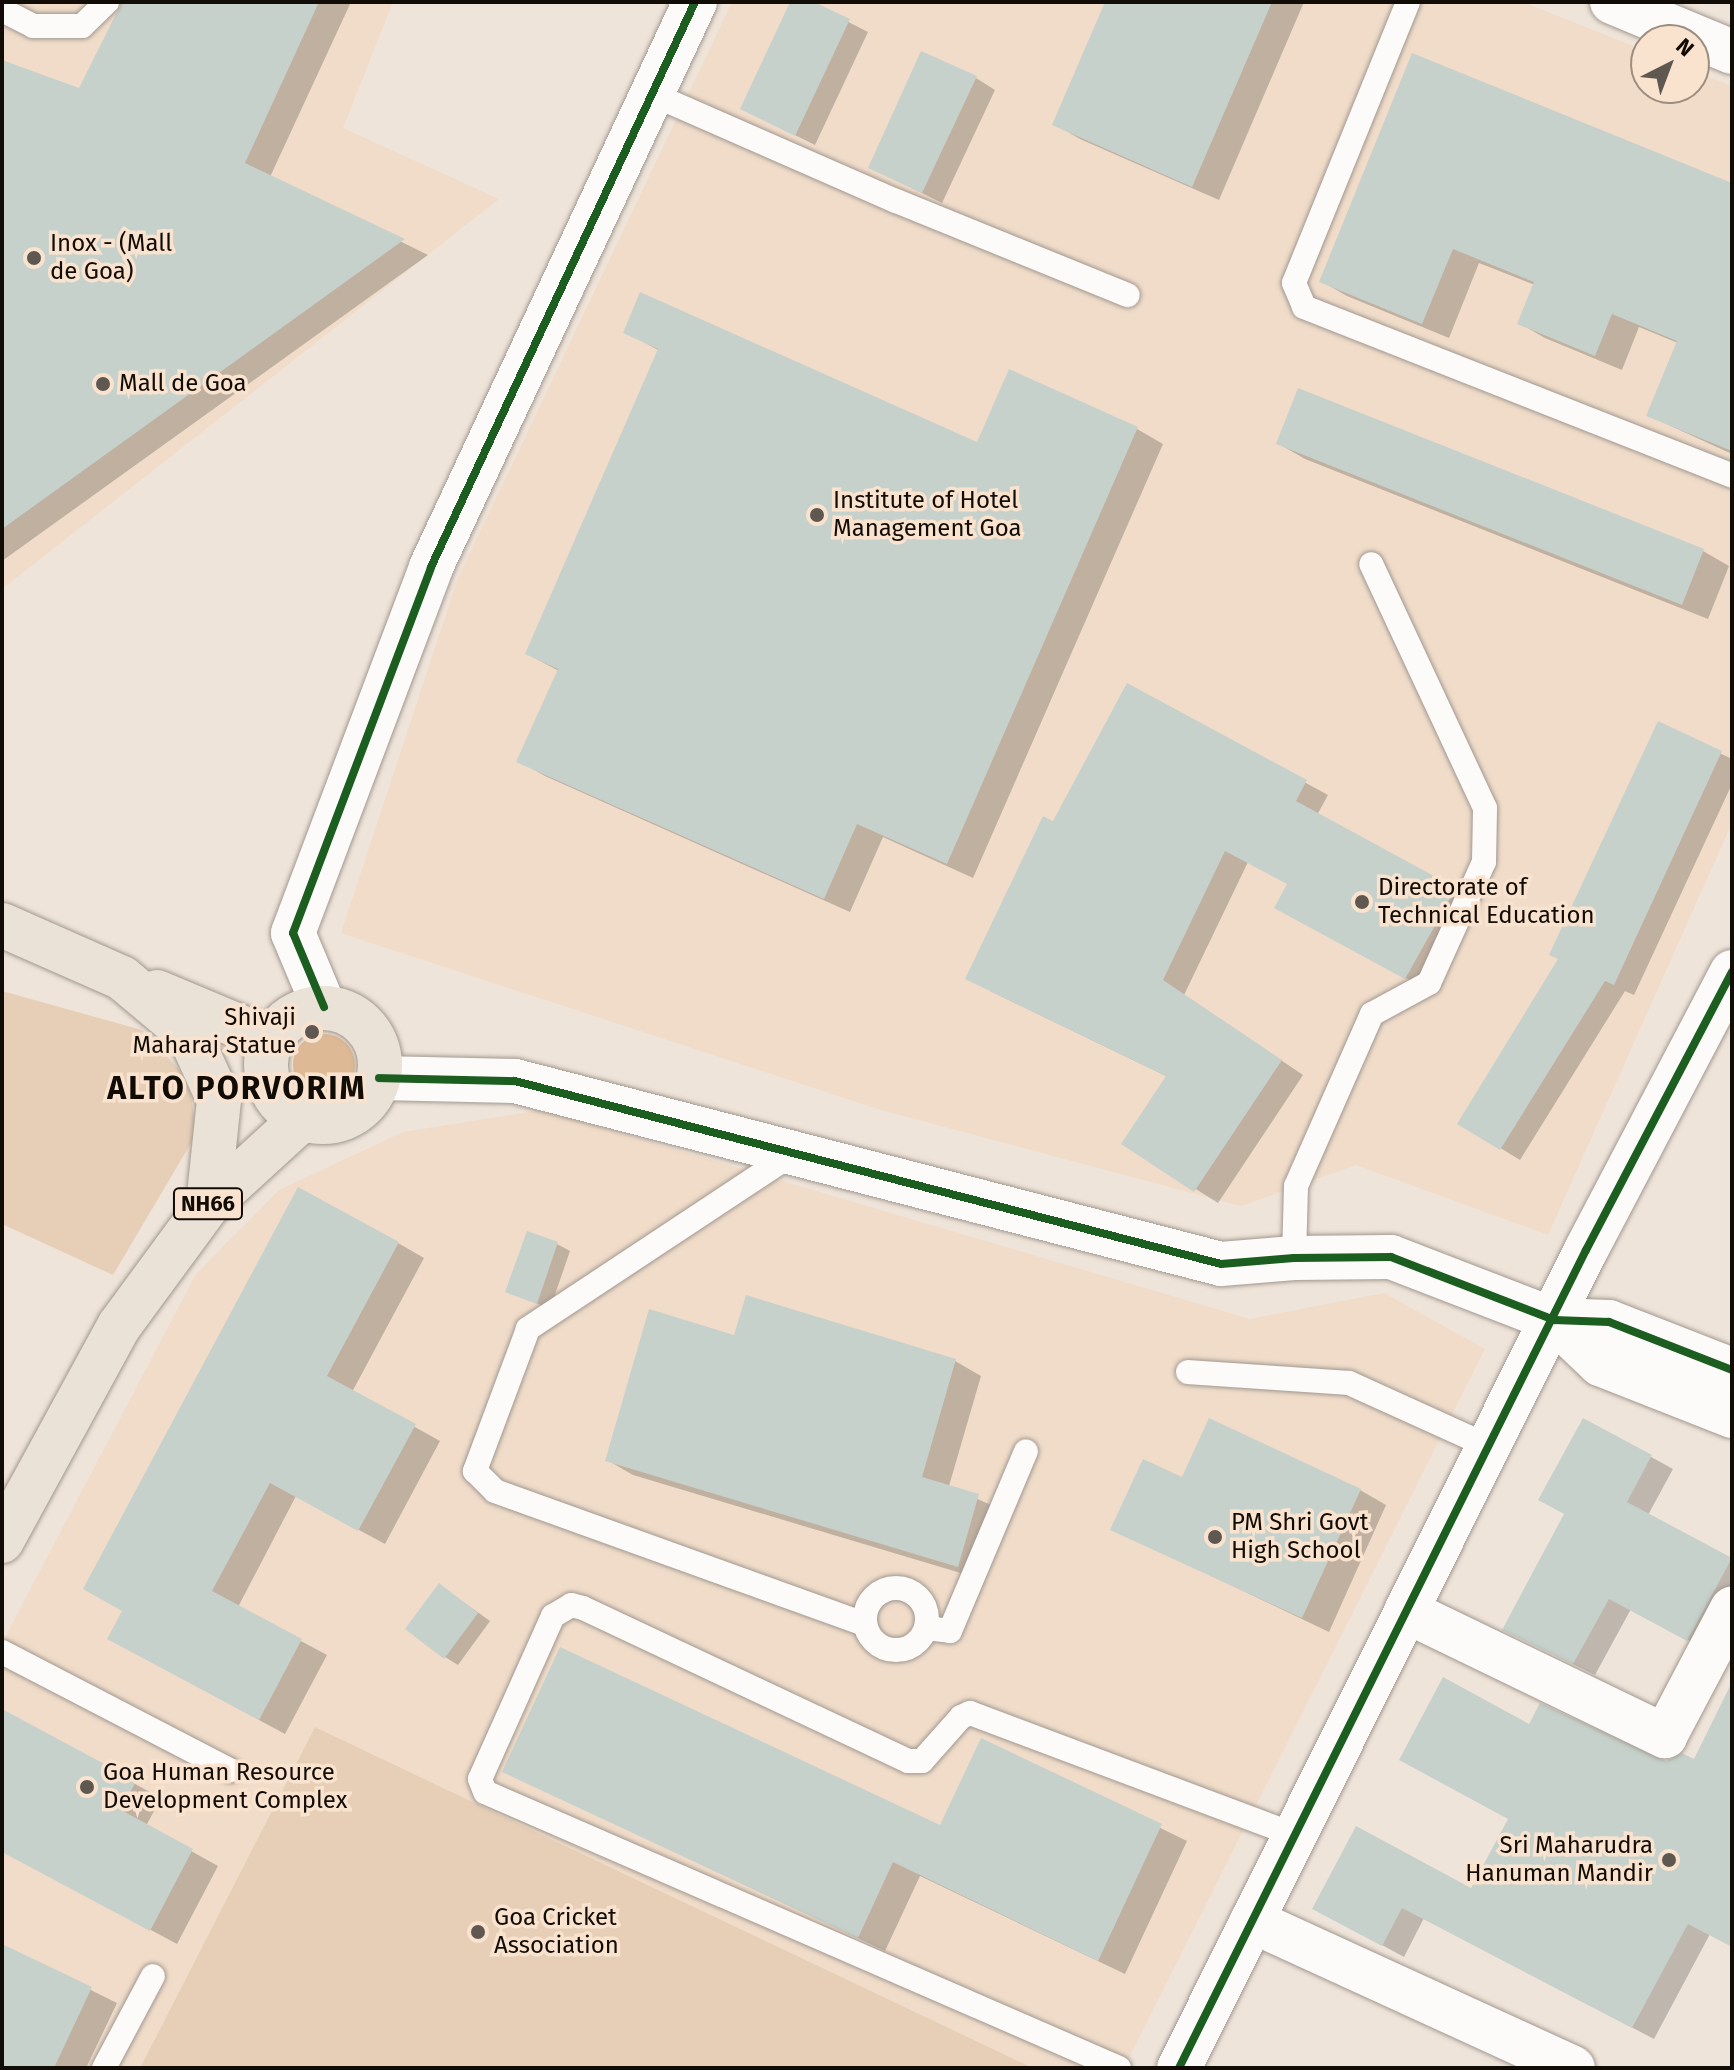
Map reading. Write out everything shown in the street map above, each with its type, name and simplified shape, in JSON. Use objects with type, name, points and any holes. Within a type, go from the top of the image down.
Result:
[{"type":"main road","name":"NH66","points":[[2,925],[122,978],[189,1034],[219,1100],[208,1205],[119,1326],[2,1541]]},
{"type":"main road","points":[[122,978],[271,1040]]},
{"type":"main road","points":[[324,1007],[356,1017],[368,1029],[381,1061],[372,1096],[359,1110],[341,1119],[322,1122],[302,1119],[286,1109],[266,1077],[265,1058],[271,1040],[293,1015],[324,1007]]},
{"type":"main road","points":[[208,1205],[302,1119]]},
{"type":"street","points":[[324,1007],[293,933],[431,567],[695,2]]},
{"type":"street","points":[[1612,2],[1732,52]]},
{"type":"street","points":[[1179,2068],[1488,1446],[1554,1320],[1586,1250],[1732,972]]},
{"type":"street","points":[[379,1078],[515,1081],[1221,1264],[1294,1258],[1391,1257],[1554,1320],[1609,1322],[1732,1370]]},
{"type":"street","points":[[1554,1320],[1600,1364],[1732,1416]]},
{"type":"street","points":[[1406,1611],[1665,1736],[1732,1609]]},
{"type":"street","points":[[1252,1921],[1573,2068]]},
{"type":"lane","points":[[2,10],[33,26],[82,26],[107,2]]},
{"type":"lane","points":[[1408,2],[1294,283],[1304,307],[1732,476]]},
{"type":"lane","points":[[652,94],[896,201],[1128,295]]},
{"type":"lane","points":[[1294,1258],[1296,1186],[1372,1014],[1429,983],[1484,862],[1485,808],[1371,564]]},
{"type":"lane","points":[[792,1154],[528,1329],[475,1471],[495,1491],[865,1624]]},
{"type":"lane","points":[[1188,1372],[1349,1383],[1488,1446]]},
{"type":"lane","points":[[926,1628],[950,1631],[1026,1451]]},
{"type":"lane","points":[[892,1587],[903,1588],[912,1591],[925,1607],[926,1628],[914,1645],[894,1651],[875,1642],[865,1624],[865,1614],[874,1596],[892,1587]]},
{"type":"lane","points":[[1119,2068],[485,1792],[480,1779],[553,1616],[571,1605],[583,1608],[908,1761],[922,1761],[961,1717],[970,1713],[1295,1835]]},
{"type":"lane","points":[[2,1652],[230,1770]]},
{"type":"lane","points":[[104,2068],[153,1976]]},
{"type":"shaded area","name":"Mall de Goa","points":[[2,2],[393,2],[343,128],[499,199],[2,589]]},
{"type":"shaded area","points":[[732,2],[1523,2],[1630,45],[1630,104],[1710,104],[1710,77],[1732,86],[1732,823],[1548,1235],[1356,1165],[1241,1206],[881,1110],[341,933],[458,578]]},
{"type":"shaded area","points":[[2,991],[142,1030],[188,1079],[197,1133],[113,1275],[2,1224]]},
{"type":"shaded area","points":[[318,1034],[330,1034],[346,1043],[353,1053],[353,1077],[346,1087],[330,1096],[318,1096],[298,1082],[293,1071],[293,1059],[307,1039]]},
{"type":"shaded area","points":[[542,1110],[1250,1319],[1384,1293],[1485,1349],[1124,2068],[1033,2068],[315,1727],[140,2068],[2,2068],[2,1643],[196,1274],[279,1190],[403,1132]]},
{"type":"shaded area","name":"Goa Cricket Association","points":[[315,1727],[458,1795],[1033,2068],[140,2068]]},
{"type":"building","name":"Mall de Goa","points":[[122,2],[319,2],[245,163],[405,239],[2,529],[2,60],[79,88]]},
{"type":"building","points":[[790,2],[814,2],[850,19],[795,136],[740,109]]},
{"type":"building","points":[[1105,2],[1272,2],[1192,187],[1052,125]]},
{"type":"building","points":[[921,51],[977,76],[922,193],[868,168]]},
{"type":"building","points":[[1412,53],[1732,183],[1732,451],[1646,416],[1677,341],[1612,314],[1595,356],[1517,324],[1534,282],[1453,249],[1422,324],[1319,282]]},
{"type":"building","points":[[640,292],[977,442],[1009,369],[1138,427],[947,864],[857,824],[824,899],[516,762],[558,669],[525,654],[658,349],[623,333]]},
{"type":"building","points":[[1298,388],[1704,549],[1682,605],[1276,444]]},
{"type":"building","points":[[1127,683],[1307,780],[1296,801],[1456,888],[1405,979],[1274,908],[1287,884],[1225,851],[1163,980],[1282,1060],[1194,1192],[1121,1144],[1166,1076],[965,979],[1043,816],[1053,821]]},
{"type":"building","points":[[1658,721],[1722,751],[1614,985],[1605,981],[1500,1150],[1457,1124],[1558,959],[1549,955]]},
{"type":"building","points":[[298,1187],[399,1242],[327,1376],[416,1424],[358,1531],[270,1483],[212,1591],[302,1639],[259,1720],[107,1639],[122,1611],[83,1589]]},
{"type":"building","points":[[527,1231],[558,1242],[537,1304],[505,1292]]},
{"type":"building","points":[[746,1295],[956,1359],[922,1477],[979,1494],[958,1567],[605,1461],[649,1309],[734,1335]]},
{"type":"building","points":[[1209,1418],[1361,1489],[1302,1618],[1110,1530],[1143,1459],[1182,1477]]},
{"type":"building","points":[[1583,1418],[1652,1455],[1627,1502],[1732,1558],[1687,1641],[1609,1599],[1573,1664],[1502,1630],[1564,1514],[1538,1500]]},
{"type":"building","points":[[439,1583],[478,1613],[444,1659],[405,1629]]},
{"type":"building","points":[[560,1647],[940,1825],[981,1738],[1162,1824],[1098,1961],[893,1862],[858,1938],[502,1772]]},
{"type":"building","points":[[1443,1677],[1529,1724],[1540,1703],[1666,1761],[1682,1753],[1694,1759],[1732,1682],[1732,1947],[1688,1924],[1632,2028],[1402,1908],[1382,1946],[1312,1909],[1356,1826],[1471,1888],[1508,1819],[1399,1760]]},
{"type":"building","points":[[2,1709],[136,1781],[121,1810],[193,1849],[150,1931],[2,1852]]},
{"type":"building","points":[[2,1944],[92,1987],[54,2068],[2,2068]]},
{"type":"cycle path","points":[[324,1007],[293,933],[431,567],[695,2]]},
{"type":"cycle path","points":[[1179,2068],[1586,1250],[1732,972]]},
{"type":"cycle path","points":[[379,1078],[515,1081],[1221,1264],[1294,1258],[1391,1257],[1554,1320],[1609,1322],[1732,1370]]},
{"type":"place","name":"Inox - (Mall de Goa)","points":[[34,258]]},
{"type":"place","name":"Mall de Goa","points":[[103,384]]},
{"type":"place","name":"Institute of Hotel Management Goa","points":[[817,515]]},
{"type":"place","name":"Directorate of Technical Education","points":[[1362,902]]},
{"type":"place","name":"Shivaji Maharaj Statue","points":[[312,1032]]},
{"type":"place","name":"PM Shri Govt High School","points":[[1215,1537]]},
{"type":"place","name":"Goa Human Resource Development Complex","points":[[87,1787]]},
{"type":"place","name":"Sri Maharudra Hanuman Mandir","points":[[1669,1860]]},
{"type":"place","name":"Goa Cricket Association","points":[[478,1932]]},
{"type":"district","name":"ALTO PORVORIM","points":[[237,1088]]}]
